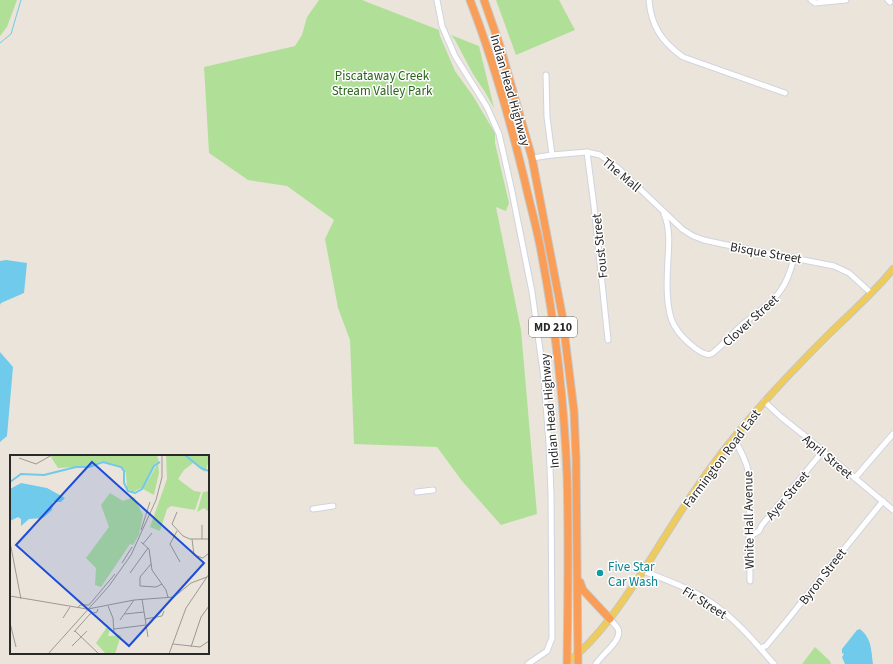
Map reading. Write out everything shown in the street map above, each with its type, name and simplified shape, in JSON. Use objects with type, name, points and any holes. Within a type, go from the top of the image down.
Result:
[{"type":"highway","name":"Indian Head Highway","points":[[470,0],[501,89],[520,161],[541,252],[553,327],[562,408],[567,473],[567,664]]},
{"type":"highway","name":"Indian Head Highway","points":[[484,0],[502,53],[532,158],[562,314],[574,411],[578,557],[578,664]]},
{"type":"highway","points":[[578,557],[581,588],[610,619]]},
{"type":"main road","name":"Farmington Road East","points":[[567,664],[578,655],[610,619],[643,571],[699,483],[733,438],[784,379],[871,293],[893,269]]},
{"type":"street","points":[[437,0],[442,26],[454,56],[487,107],[499,134],[524,247],[538,333],[547,406],[549,443],[551,494],[552,638],[548,651],[528,664]]},
{"type":"street","points":[[649,0],[650,12],[659,34],[670,48],[683,57],[785,93]]},
{"type":"street","points":[[810,0],[815,3],[846,0]]},
{"type":"street","points":[[546,75],[547,117],[552,155]]},
{"type":"street","name":"The Mall","points":[[532,158],[587,152],[600,155],[610,161],[662,210]]},
{"type":"street","name":"Foust Street","points":[[587,152],[608,340]]},
{"type":"street","name":"Bisque Street","points":[[662,210],[693,236],[704,240],[829,265],[844,270],[871,293]]},
{"type":"street","name":"Clover Street","points":[[662,210],[668,227],[668,293],[669,309],[672,321],[680,334],[699,351],[708,355],[716,351],[735,332],[775,298],[788,280],[794,257]]},
{"type":"street","name":"April Street","points":[[764,401],[781,417],[893,510]]},
{"type":"street","points":[[855,478],[893,434]]},
{"type":"street","name":"White Hall Avenue","points":[[733,438],[743,453],[747,464],[749,483],[750,581]]},
{"type":"street","name":"Ayer Street","points":[[749,537],[759,531],[762,525],[823,451]]},
{"type":"street","points":[[417,492],[433,490]]},
{"type":"street","name":"Byron Street","points":[[760,648],[766,646],[883,502]]},
{"type":"street","points":[[313,509],[333,506]]},
{"type":"street","name":"Fir Street","points":[[643,571],[679,585],[712,603],[741,627],[774,664]]},
{"type":"street","points":[[596,664],[615,642],[619,635],[617,627],[610,619]]},
{"type":"green space","points":[[0,0],[17,0],[7,27],[0,36]]},
{"type":"green space","points":[[319,0],[362,0],[439,30],[440,36],[455,71],[473,96],[495,133],[495,143],[509,203],[506,211],[496,207],[521,330],[537,514],[501,525],[462,481],[437,447],[354,444],[350,340],[338,308],[325,239],[334,220],[287,186],[248,180],[209,153],[204,67],[295,46],[302,35],[307,17]]},
{"type":"green space","points":[[496,0],[559,0],[575,30],[516,55]]},
{"type":"green space","name":"Piscataway Creek Stream Valley Park","points":[[451,35],[479,46],[494,108],[473,74],[455,40]]},
{"type":"green space","points":[[815,647],[830,661],[831,664],[802,664]]},
{"type":"water","points":[[6,260],[27,263],[24,293],[1,303],[0,305],[0,261]]},
{"type":"water","points":[[0,352],[13,367],[7,436],[0,442]]},
{"type":"water","points":[[860,629],[869,641],[873,664],[845,664],[842,657],[844,654],[842,653],[842,649],[857,630]]},
{"type":"waterway","points":[[0,43],[11,34],[21,0]]},
{"type":"place","name":"Five Star Car Wash","points":[[600,573]]}]
